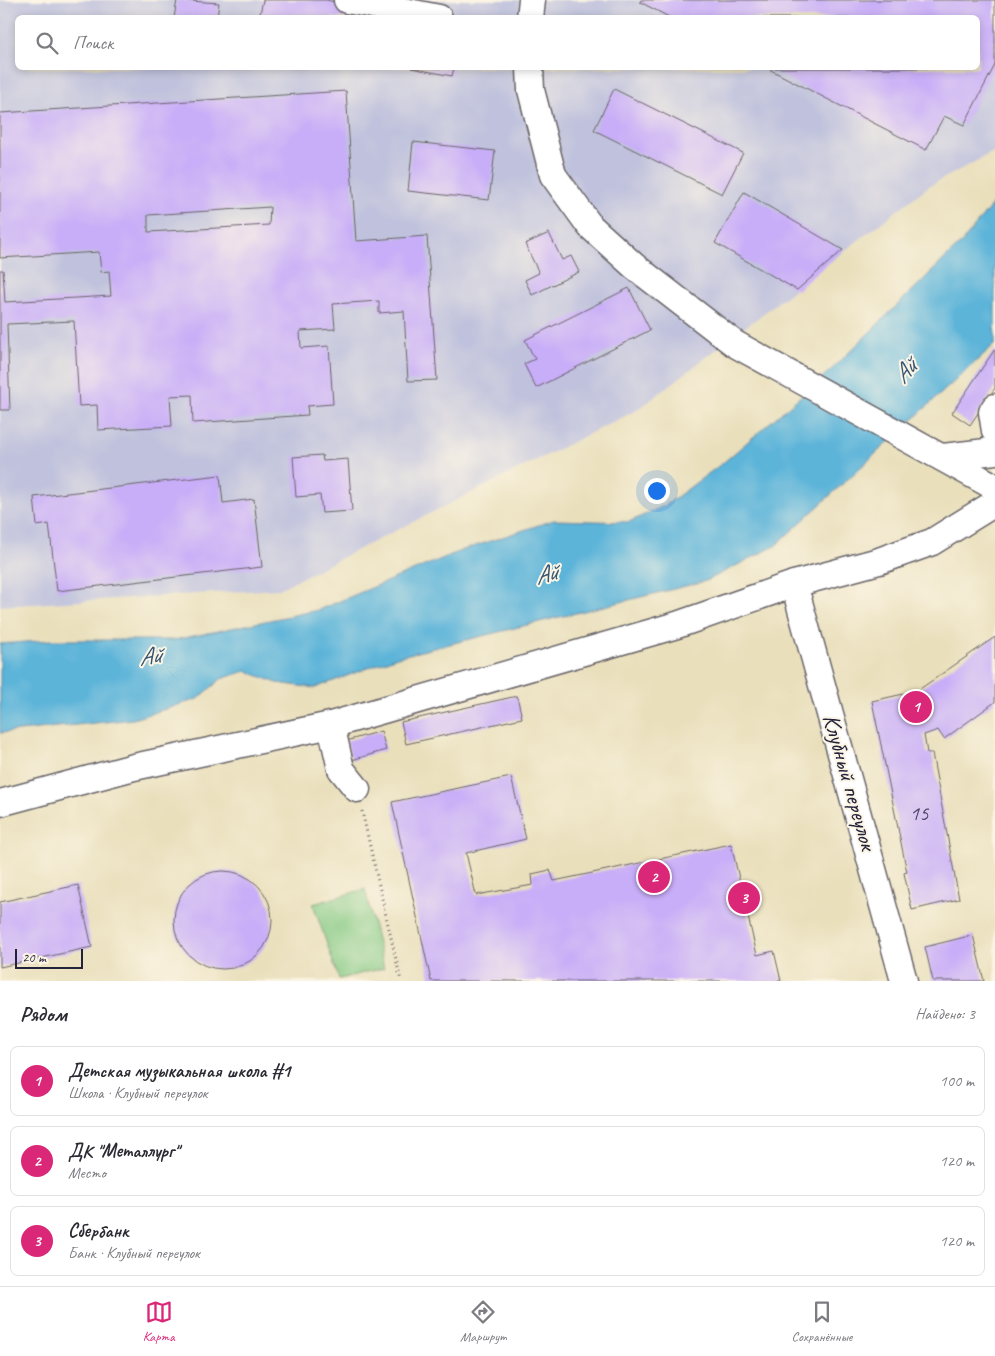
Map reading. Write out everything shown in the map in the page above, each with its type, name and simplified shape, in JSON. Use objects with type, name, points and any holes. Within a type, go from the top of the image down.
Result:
[{"type":"street","points":[[347,0],[424,15]]},
{"type":"street","points":[[530,15],[532,0]]},
{"type":"street","points":[[530,70],[531,90],[553,176],[590,226],[634,266],[735,344],[995,487]]},
{"type":"street","points":[[995,406],[992,412],[995,431]]},
{"type":"street","points":[[934,452],[995,451]]},
{"type":"street","points":[[0,803],[134,767],[331,725],[677,625],[794,584],[879,561],[932,542],[995,502]]},
{"type":"street","name":"Клубный переулок","points":[[794,584],[904,981]]},
{"type":"street","points":[[331,725],[341,769],[357,789]]},
{"type":"path","points":[[357,789],[401,981]]},
{"type":"shaded area","points":[[0,0],[995,0],[995,151],[929,186],[639,409],[279,589],[0,606]]},
{"type":"green space","points":[[365,889],[384,968],[339,979],[313,904]]},
{"type":"water","name":"Ай","points":[[995,201],[995,344],[775,546],[706,581],[397,657],[315,688],[277,683],[246,671],[221,679],[198,699],[133,719],[0,733],[0,644],[51,640],[174,640],[318,610],[463,550],[554,520],[629,522],[666,505],[724,462],[831,370],[962,242]]},
{"type":"building","points":[[177,0],[219,3],[217,15],[174,15]]},
{"type":"building","points":[[263,0],[326,0],[398,15],[260,15]]},
{"type":"building","points":[[641,0],[995,0],[995,65],[964,125],[944,116],[926,150],[771,70],[980,70],[980,15],[665,15],[640,2]]},
{"type":"building","points":[[421,70],[454,70],[452,76]]},
{"type":"building","points":[[614,89],[743,153],[722,194],[594,130]]},
{"type":"building","points":[[346,91],[356,241],[427,236],[437,380],[408,381],[404,311],[379,313],[379,301],[333,304],[335,329],[300,331],[301,348],[329,346],[333,404],[307,406],[308,415],[193,423],[192,395],[170,396],[172,426],[98,430],[97,405],[79,406],[74,321],[7,324],[10,410],[0,410],[0,270],[3,270],[5,302],[111,296],[109,271],[101,272],[99,252],[0,258],[0,113]],"holes":[[[270,207],[269,225],[148,232],[148,215]]]},
{"type":"building","points":[[413,142],[495,151],[489,200],[408,191]]},
{"type":"building","points":[[744,192],[843,250],[797,290],[715,243]]},
{"type":"building","points":[[549,233],[562,260],[571,256],[579,272],[532,295],[525,280],[539,273],[525,244]]},
{"type":"building","points":[[629,288],[650,330],[536,388],[524,364],[535,359],[525,340]]},
{"type":"building","points":[[995,349],[995,388],[970,425],[952,413]]},
{"type":"building","points":[[322,455],[323,461],[348,459],[352,511],[322,513],[320,495],[296,497],[293,457]]},
{"type":"building","points":[[220,475],[223,503],[254,499],[262,567],[57,591],[49,524],[37,526],[34,497]]},
{"type":"building","points":[[995,637],[995,702],[944,739],[938,730],[924,735],[927,753],[932,753],[959,899],[912,910],[904,873],[907,872],[872,701],[917,691]]},
{"type":"building","points":[[517,696],[522,718],[406,744],[401,722]]},
{"type":"building","points":[[381,731],[386,750],[352,760],[346,741]]},
{"type":"building","points":[[511,777],[526,839],[466,853],[476,895],[533,885],[532,874],[550,870],[554,881],[731,844],[757,955],[774,951],[781,981],[431,981],[392,802]]},
{"type":"building","points":[[223,871],[242,875],[257,886],[268,901],[272,920],[268,939],[257,954],[242,965],[223,969],[204,965],[189,954],[178,939],[174,920],[178,901],[189,886],[204,875]]},
{"type":"building","points":[[78,885],[92,947],[0,967],[0,902]]},
{"type":"building","points":[[973,935],[984,981],[933,981],[925,947]]},
{"type":"place","name":"Детская музыкальная школа #1","points":[[916,707]]},
{"type":"place","name":"ДК \"Металлург\"","points":[[654,877]]},
{"type":"place","name":"Сбербанк","points":[[744,898]]}]
